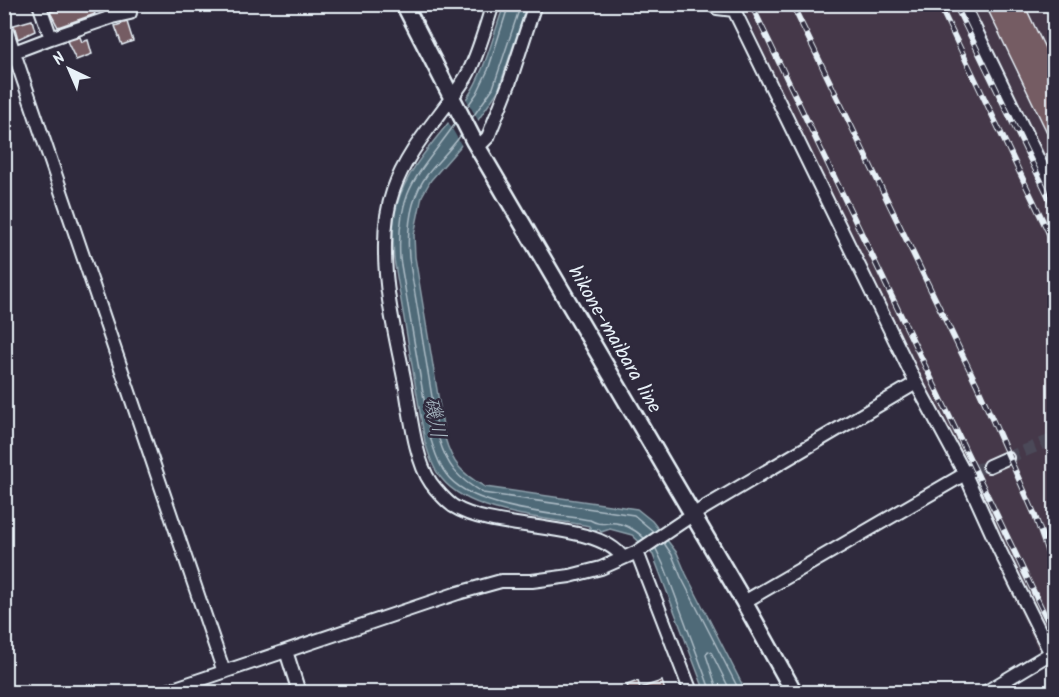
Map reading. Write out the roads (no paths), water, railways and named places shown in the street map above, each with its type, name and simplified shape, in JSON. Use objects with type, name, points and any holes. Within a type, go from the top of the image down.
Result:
[{"type":"main road","name":"hikone-maibara line","points":[[404,4],[476,144],[744,602],[794,693]]},
{"type":"street","points":[[39,4],[51,38]]},
{"type":"street","points":[[108,4],[112,18]]},
{"type":"street","points":[[493,4],[467,75],[452,101],[414,147],[393,190],[387,214],[385,245],[387,284],[417,450],[430,483],[453,506],[482,518],[588,537],[617,549],[623,558]]},
{"type":"street","points":[[476,144],[488,137],[509,84],[535,4]]},
{"type":"street","points":[[711,4],[717,8],[733,7],[916,383],[968,472],[999,549],[1053,656],[986,693]]},
{"type":"street","points":[[963,4],[1054,192]]},
{"type":"street","points":[[11,50],[130,13]]},
{"type":"street","points":[[4,23],[11,50],[224,672]]},
{"type":"street","points":[[164,693],[468,590],[501,581],[532,581],[570,576],[601,568],[638,551],[692,514],[916,383]]},
{"type":"street","points":[[990,466],[1007,458]]},
{"type":"street","points":[[744,602],[968,472]]},
{"type":"street","points":[[638,551],[691,693]]},
{"type":"street","points":[[286,651],[300,693]]},
{"type":"water","name":"磯川","points":[[504,5],[527,5],[498,91],[459,148],[431,180],[422,196],[414,235],[415,257],[448,447],[459,467],[485,487],[637,509],[652,521],[677,553],[746,692],[705,692],[653,555],[632,535],[610,529],[601,532],[599,529],[593,532],[589,526],[510,513],[471,500],[455,491],[442,479],[430,457],[425,442],[394,259],[394,218],[403,189],[420,159],[472,90],[486,59]]},
{"type":"tunnel","points":[[1007,458],[1054,439]]},
{"type":"tunnel","points":[[971,471],[989,466]]},
{"type":"railway","points":[[751,4],[1054,634]]},
{"type":"railway","points":[[792,4],[977,385],[1034,513],[1054,570]]},
{"type":"railway","points":[[939,4],[1054,244]]},
{"type":"railway","points":[[955,4],[1054,208]]}]
